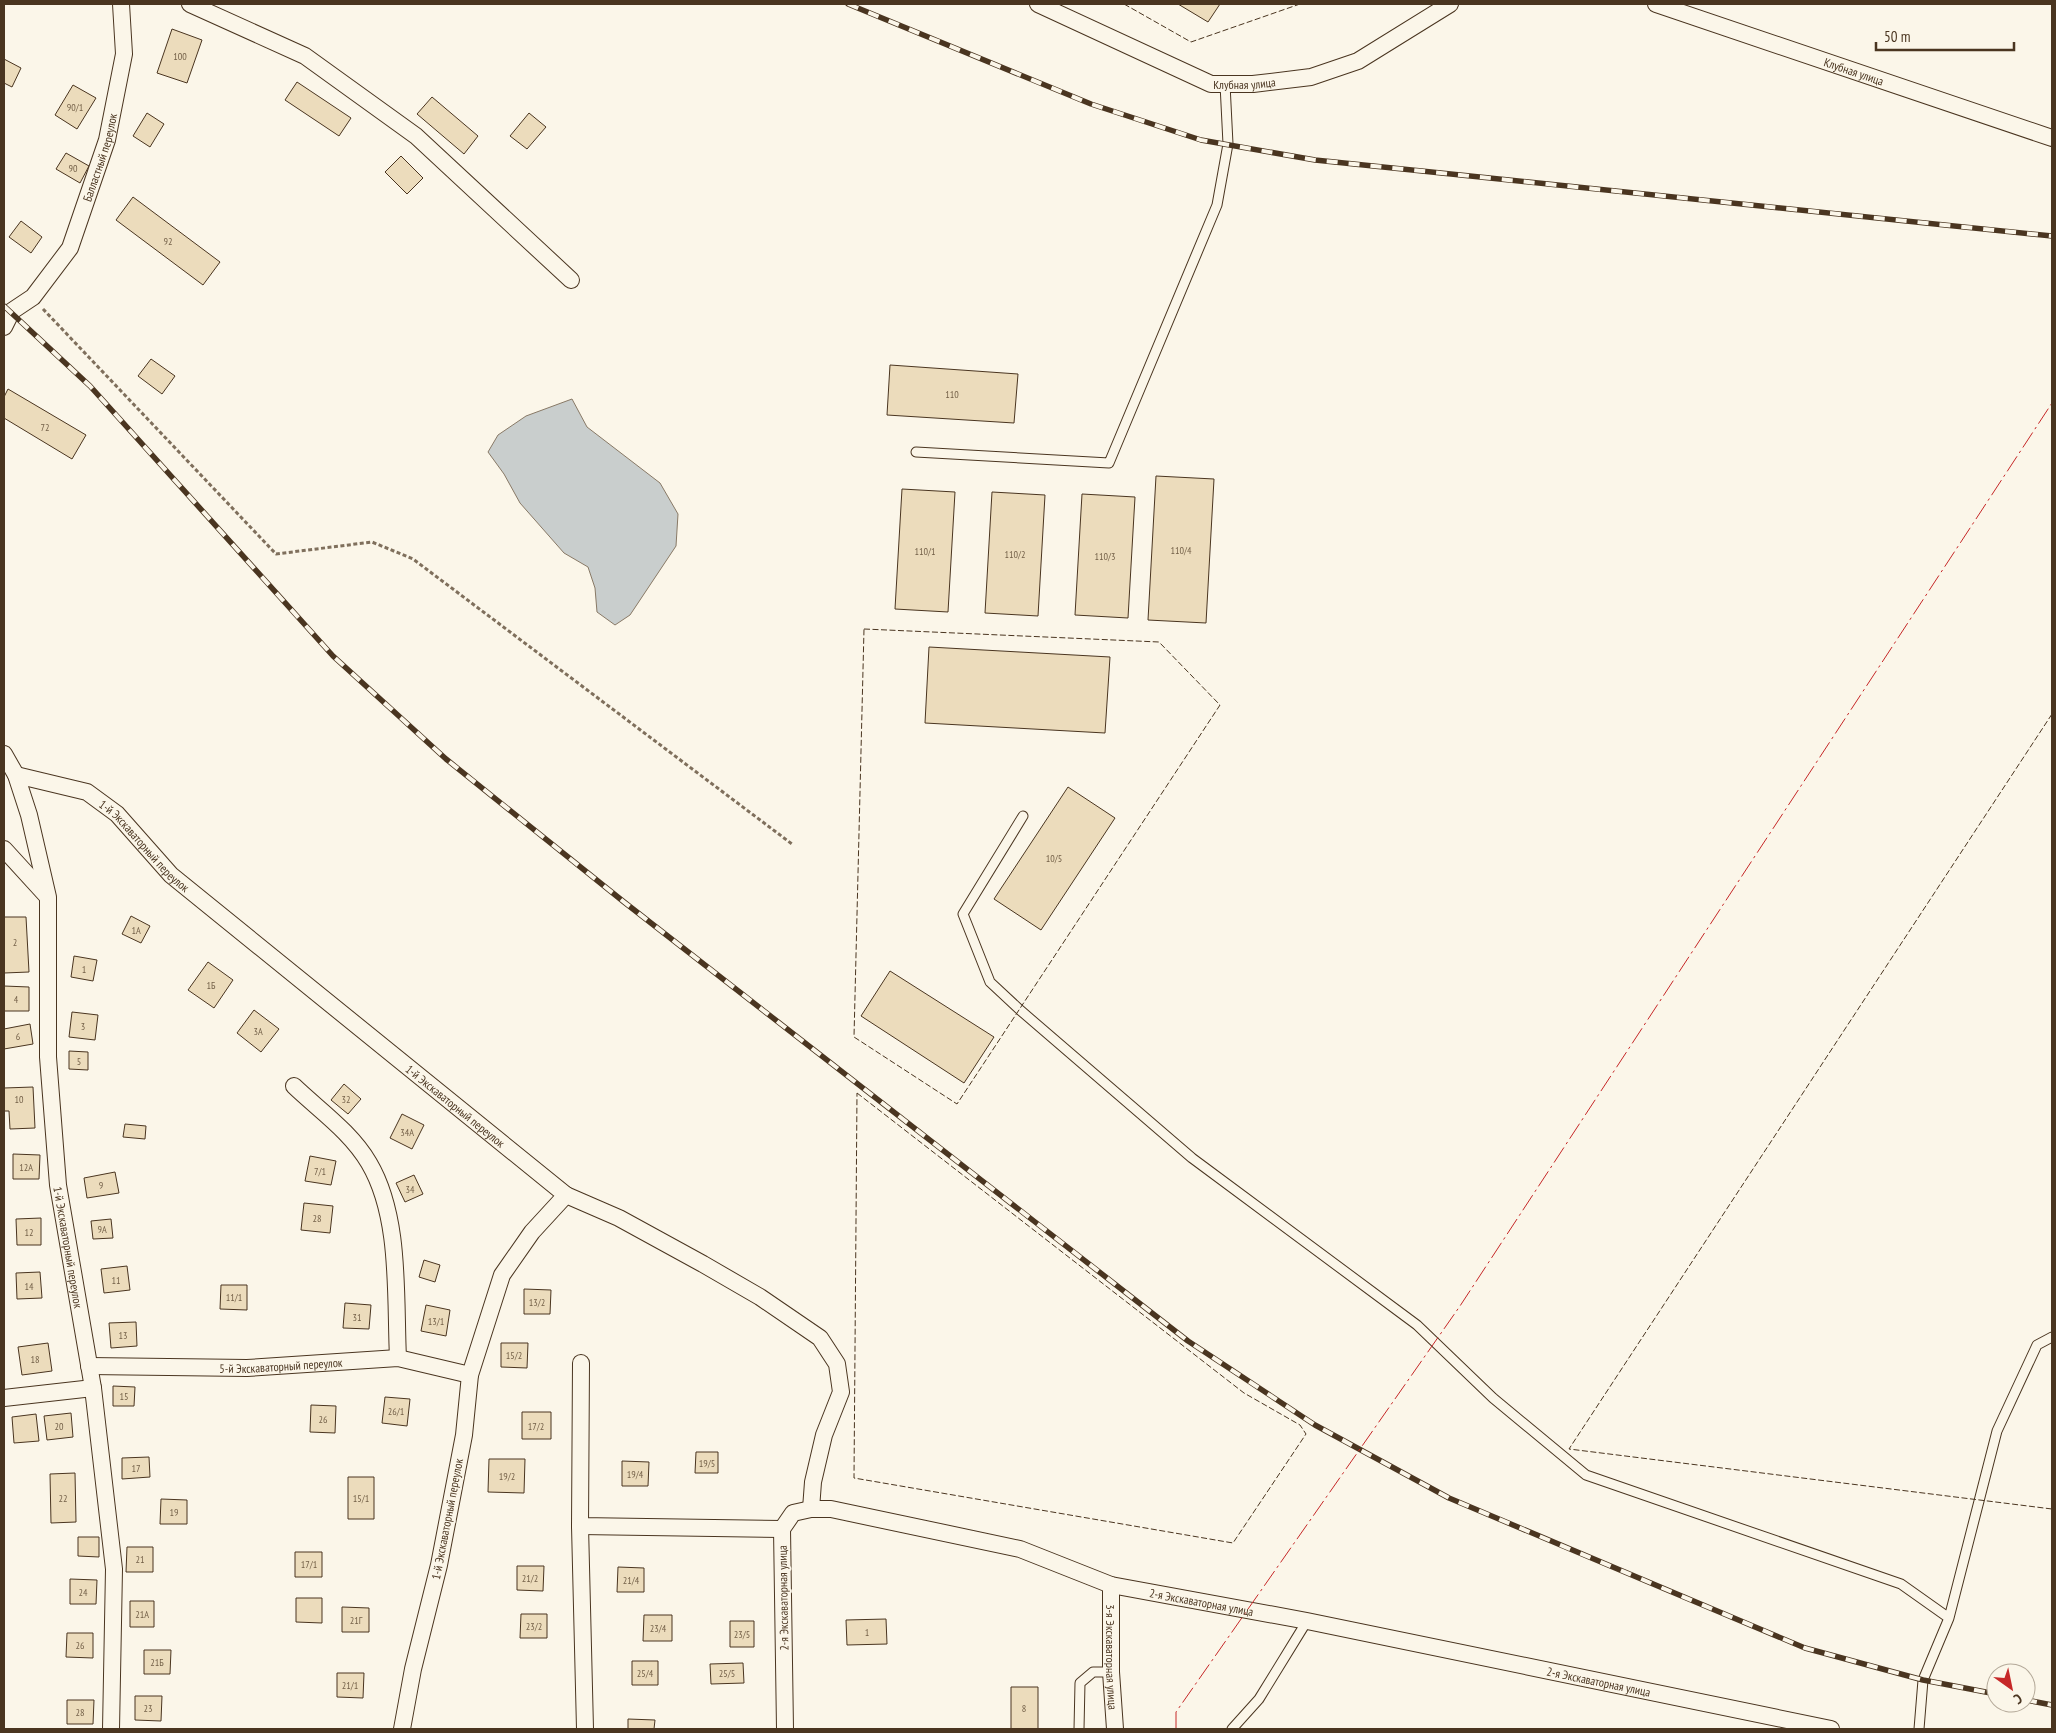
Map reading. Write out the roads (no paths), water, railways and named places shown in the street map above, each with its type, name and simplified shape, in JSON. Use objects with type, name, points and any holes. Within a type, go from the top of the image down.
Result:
[{"type":"street","name":"Балластный переулок","points":[[4,327],[12,311],[33,297],[70,248],[107,140],[124,54],[121,4]]},
{"type":"street","points":[[190,4],[305,56],[408,130],[571,280]]},
{"type":"street","name":"Клубная улица","points":[[1038,4],[1155,60],[1211,84],[1253,84],[1311,77],[1358,61],[1426,16],[1450,4]]},
{"type":"street","name":"Клубная улица","points":[[1656,4],[2052,138]]},
{"type":"street","points":[[4,754],[16,775]]},
{"type":"street","name":"1-й Экскаваторный переулок","points":[[16,775],[29,814],[48,898],[48,1057],[58,1185],[93,1388],[114,1569],[111,1729]]},
{"type":"street","name":"1-й Экскаваторный переулок","points":[[16,775],[87,792],[117,814],[171,875],[566,1195],[532,1232],[502,1274],[470,1375],[464,1435],[439,1565],[413,1669],[402,1729]]},
{"type":"street","points":[[4,849],[48,898]]},
{"type":"street","points":[[294,1086],[346,1134],[368,1162],[382,1193],[392,1234],[398,1358]]},
{"type":"street","points":[[566,1195],[620,1218],[703,1264],[760,1297],[820,1338],[837,1364],[841,1392],[824,1435],[813,1482],[811,1509]]},
{"type":"street","name":"5-й Экскаваторный переулок","points":[[89,1366],[247,1368],[398,1358],[470,1375]]},
{"type":"street","points":[[581,1363],[580,1526],[585,1729]]},
{"type":"street","points":[[4,1398],[93,1388]]},
{"type":"street","name":"2-я Экскаваторная улица","points":[[785,1729],[782,1529],[793,1513],[811,1509],[831,1509],[1020,1549],[1111,1585],[1307,1621],[1831,1729]]},
{"type":"street","points":[[580,1526],[782,1529]]},
{"type":"street","name":"3-я Экскаваторная улица","points":[[1111,1585],[1111,1672],[1115,1729]]},
{"type":"lane","points":[[916,452],[1109,463],[1217,205],[1228,144],[1225,84]]},
{"type":"lane","points":[[1022,816],[962,914],[990,982],[1027,1016],[1192,1158],[1417,1325],[1493,1398],[1586,1475],[1901,1584],[1949,1618]]},
{"type":"lane","points":[[1919,1729],[1923,1680],[1949,1618],[1997,1431],[2037,1345],[2052,1337]]},
{"type":"lane","points":[[1232,1729],[1259,1699],[1307,1621]]},
{"type":"lane","points":[[1079,1729],[1080,1683],[1093,1672],[1111,1672]]},
{"type":"railway","points":[[848,4],[1091,104],[1201,140],[1315,160],[2052,236]]},
{"type":"railway","points":[[4,306],[90,386],[333,656],[446,759],[624,902],[1188,1341],[1315,1425],[1449,1498],[1805,1648],[1923,1680],[1986,1692]]},
{"type":"railway","points":[[2036,1702],[2052,1705]]}]
